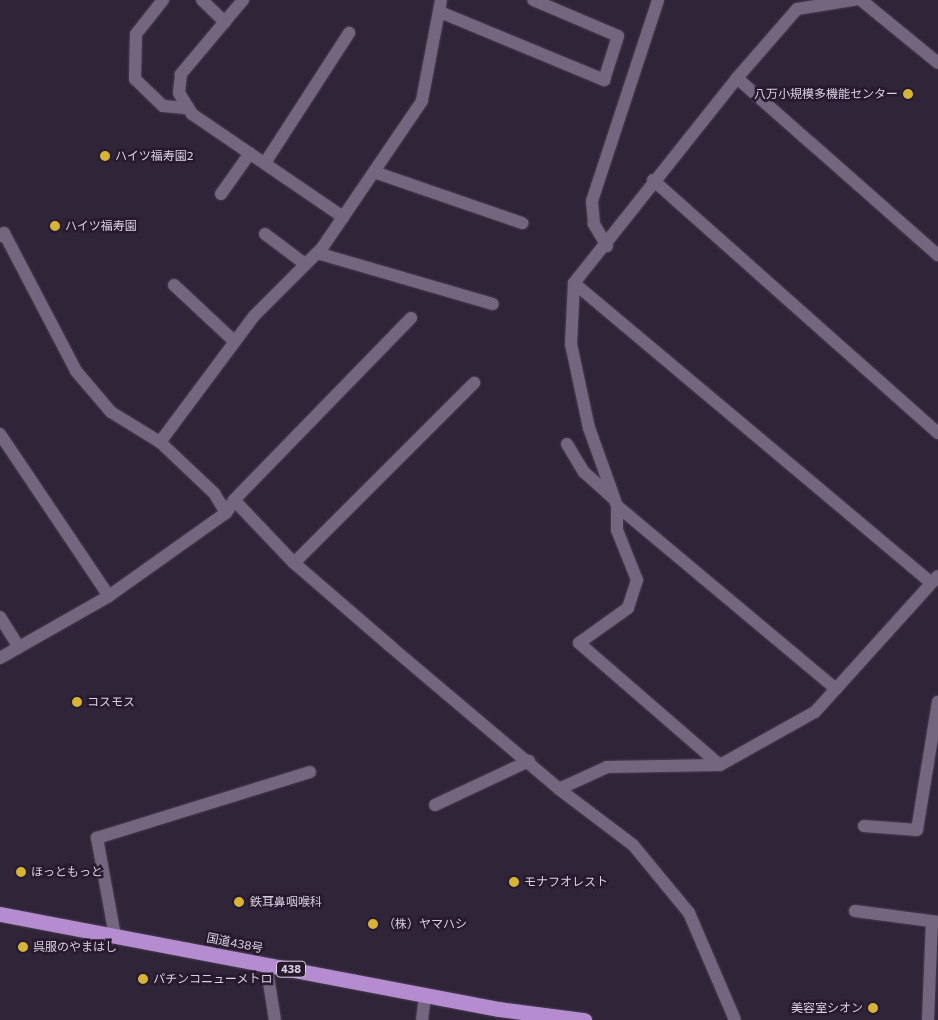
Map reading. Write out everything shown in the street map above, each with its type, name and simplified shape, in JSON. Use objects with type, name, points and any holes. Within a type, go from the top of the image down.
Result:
[{"type":"highway","name":"国道438号","points":[[0,914],[425,994],[584,1020]]},
{"type":"street","points":[[163,0],[136,34],[134,79],[163,106],[188,108]]},
{"type":"street","points":[[202,0],[225,22]]},
{"type":"street","points":[[243,0],[181,74],[179,94],[188,108],[343,216]]},
{"type":"street","points":[[160,442],[235,342],[317,253],[422,100],[441,6],[604,80],[618,36],[533,0]]},
{"type":"street","points":[[608,246],[594,224],[592,201],[658,0]]},
{"type":"street","points":[[720,765],[579,643],[628,608],[637,580],[617,530],[616,503],[589,428],[571,344],[574,283],[608,246],[652,180],[796,9],[854,0]]},
{"type":"street","points":[[861,0],[938,63]]},
{"type":"street","points":[[265,163],[349,33]]},
{"type":"street","points":[[737,78],[938,255]]},
{"type":"street","points":[[221,194],[250,153]]},
{"type":"street","points":[[374,172],[522,223]]},
{"type":"street","points":[[652,180],[938,433]]},
{"type":"street","points":[[1,230],[76,371],[112,412],[160,442],[214,493],[226,513]]},
{"type":"street","points":[[265,234],[305,264]]},
{"type":"street","points":[[317,253],[493,304]]},
{"type":"street","points":[[559,789],[606,767],[720,765],[815,712],[935,579],[574,283]]},
{"type":"street","points":[[174,285],[235,342]]},
{"type":"street","points":[[0,658],[109,596],[226,513],[234,500],[411,318]]},
{"type":"street","points":[[294,563],[474,383]]},
{"type":"street","points":[[0,434],[109,596]]},
{"type":"street","points":[[567,444],[584,472],[616,503],[836,689]]},
{"type":"street","points":[[234,500],[294,563],[529,761],[559,789],[633,845],[689,913],[735,1020]]},
{"type":"street","points":[[0,617],[19,648]]},
{"type":"street","points":[[864,826],[917,830],[938,702]]},
{"type":"street","points":[[435,805],[529,761]]},
{"type":"street","points":[[115,936],[96,838],[310,772]]},
{"type":"street","points":[[855,911],[935,921],[928,1020]]},
{"type":"street","points":[[266,964],[275,1020]]},
{"type":"street","points":[[422,1020],[425,994]]},
{"type":"place","name":"八万小規模多機能センター","points":[[908,94]]},
{"type":"place","name":"ハイツ福寿園2","points":[[105,156]]},
{"type":"place","name":"ハイツ福寿園","points":[[55,226]]},
{"type":"place","name":"コスモス","points":[[77,702]]},
{"type":"place","name":"ほっともっと","points":[[21,872]]},
{"type":"place","name":"モナフオレスト","points":[[514,882]]},
{"type":"place","name":"鉄耳鼻咽喉科","points":[[239,902]]},
{"type":"place","name":"（株）ヤマハシ","points":[[373,924]]},
{"type":"place","name":"呉服のやまはし","points":[[23,947]]},
{"type":"place","name":"パチンコニューメトロ","points":[[143,979]]},
{"type":"place","name":"美容室シオン","points":[[873,1008]]}]
